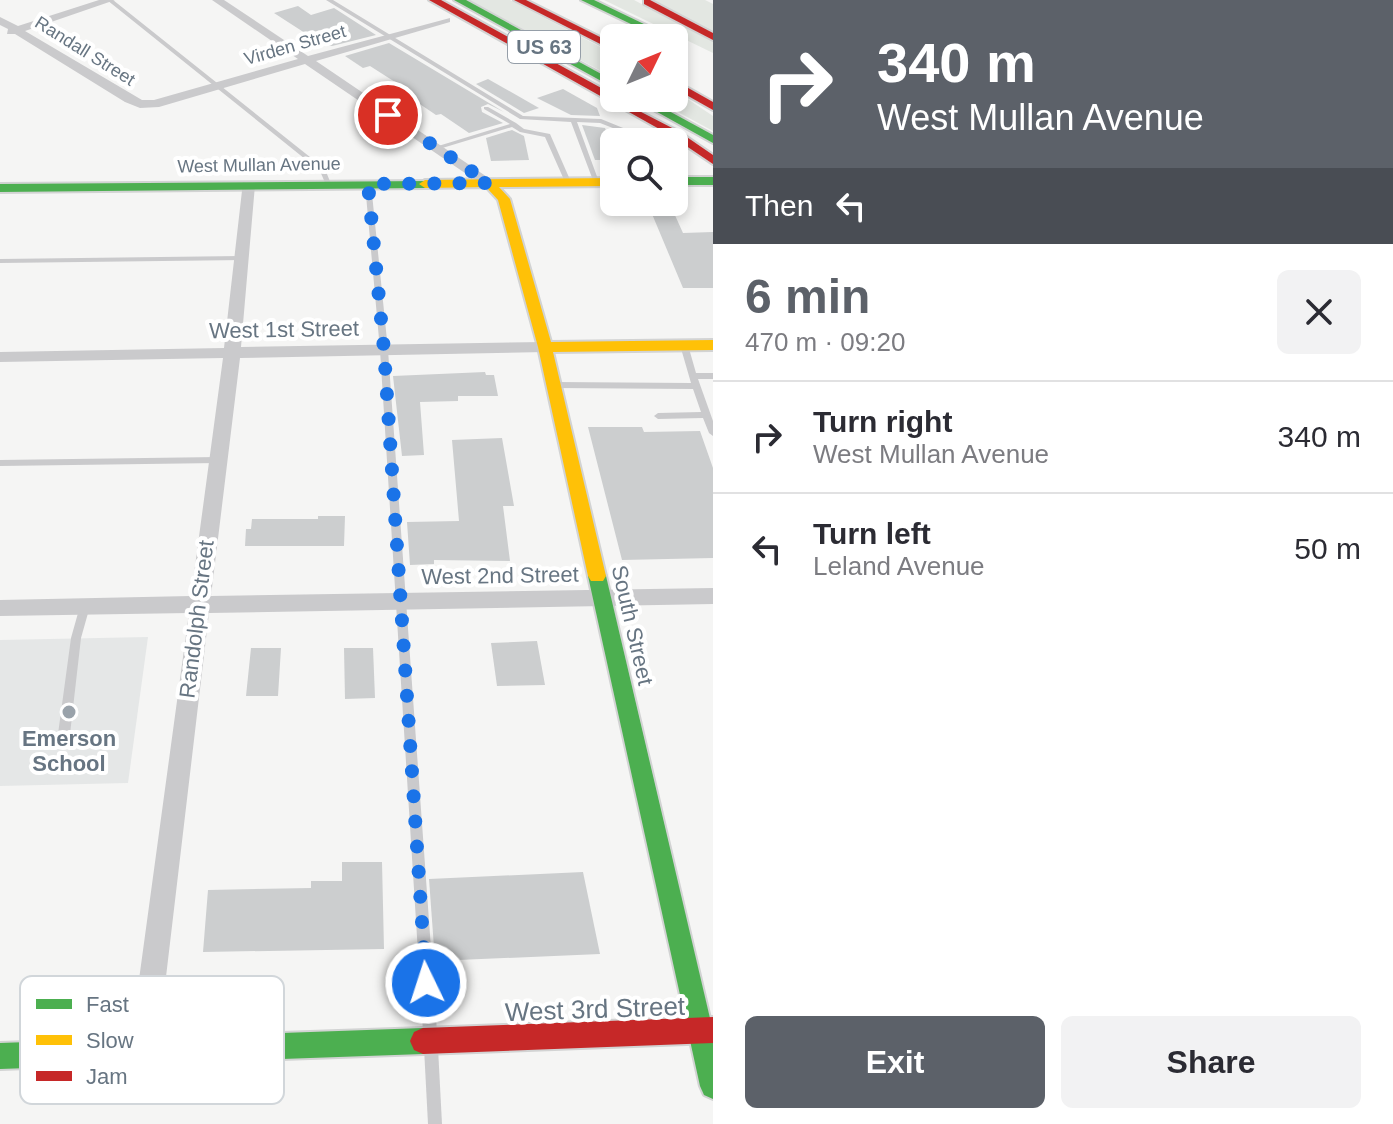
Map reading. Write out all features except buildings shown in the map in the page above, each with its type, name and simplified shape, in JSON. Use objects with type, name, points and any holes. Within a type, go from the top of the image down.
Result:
[{"type":"main road","points":[[434,0],[674,133],[713,160]]},
{"type":"main road","points":[[519,0],[600,41]]},
{"type":"main road","points":[[545,0],[600,25]]},
{"type":"main road","points":[[586,0],[637,24]]},
{"type":"main road","points":[[643,0],[713,37]]},
{"type":"main road","name":"US 63","points":[[467,4],[600,77]]},
{"type":"main road","points":[[688,71],[713,86]]},
{"type":"main road","points":[[688,92],[713,107]]},
{"type":"main road","points":[[662,112],[713,140]]},
{"type":"main road","points":[[688,181],[713,181]]},
{"type":"main road","name":"West Mullan Avenue","points":[[0,188],[600,182]]},
{"type":"main road","name":"South Street","points":[[489,183],[504,199],[545,347],[602,598],[707,1030],[713,1086]]},
{"type":"main road","name":"West 1st Street","points":[[545,347],[713,345]]},
{"type":"main road","name":"West 3rd Street","points":[[284,1047],[707,1030]]},
{"type":"main road","name":"West 3rd Street","points":[[0,1056],[20,1056]]},
{"type":"street","points":[[217,0],[489,183]]},
{"type":"street","points":[[0,35],[103,1]]},
{"type":"street","name":"Randall Street","points":[[0,20],[129,99],[155,104]]},
{"type":"street","name":"Virden Street","points":[[155,104],[446,20]]},
{"type":"street","name":"Randolph Street","points":[[152,976],[232,354],[248,185]]},
{"type":"street","name":"West 1st Street","points":[[0,357],[545,347]]},
{"type":"street","name":"West 2nd Street","points":[[0,608],[713,596]]},
{"type":"lane","points":[[329,0],[522,118],[612,123],[621,128]]},
{"type":"lane","points":[[103,1],[220,85],[323,170],[328,184]]},
{"type":"lane","points":[[486,108],[522,131],[548,135]]},
{"type":"lane","points":[[437,148],[513,125],[522,118]]},
{"type":"lane","points":[[543,120],[568,182]]},
{"type":"lane","points":[[573,120],[600,172]]},
{"type":"lane","points":[[368,184],[384,350],[435,1124]]},
{"type":"lane","points":[[0,261],[241,258]]},
{"type":"lane","points":[[684,345],[713,433]]},
{"type":"lane","points":[[553,384],[694,381],[713,376]]},
{"type":"lane","points":[[658,416],[706,415]]},
{"type":"lane","points":[[0,463],[218,460]]},
{"type":"lane","points":[[64,734],[76,638],[85,606]]},
{"type":"shaded area","points":[[469,0],[510,0],[600,47],[600,70]]},
{"type":"shaded area","points":[[604,0],[634,0],[679,24],[653,24]]},
{"type":"shaded area","points":[[652,0],[705,0],[713,4],[713,32]]},
{"type":"shaded area","points":[[688,29],[713,42],[713,53],[688,41]]},
{"type":"shaded area","points":[[688,99],[713,116],[713,131],[678,112],[688,112]]},
{"type":"shaded area","name":"Emerson School","points":[[148,637],[128,783],[0,786],[0,640]]},
{"type":"traffic: fast","points":[[459,0],[600,77]]},
{"type":"traffic: fast","points":[[586,0],[638,24]]},
{"type":"traffic: fast","points":[[662,112],[713,140]]},
{"type":"traffic: fast","points":[[688,181],[713,181]]},
{"type":"traffic: fast","points":[[0,188],[425,184]]},
{"type":"traffic: fast","points":[[597,576],[713,1086]]},
{"type":"traffic: fast","points":[[284,1046],[423,1041]]},
{"type":"traffic: fast","points":[[0,1056],[20,1055]]},
{"type":"traffic: slow","points":[[425,184],[600,182]]},
{"type":"traffic: slow","points":[[489,183],[504,199],[545,347],[597,576]]},
{"type":"traffic: slow","points":[[545,347],[713,345]]},
{"type":"traffic: jam","points":[[434,0],[674,133],[713,160]]},
{"type":"traffic: jam","points":[[519,0],[600,41]]},
{"type":"traffic: jam","points":[[647,2],[713,37]]},
{"type":"traffic: jam","points":[[688,92],[713,107]]},
{"type":"traffic: jam","points":[[423,1041],[713,1030]]},
{"type":"place","name":"Emerson School","points":[[69,712]]},
{"type":"route","points":[[388,115],[489,183],[368,184],[384,350],[426,983]]}]
